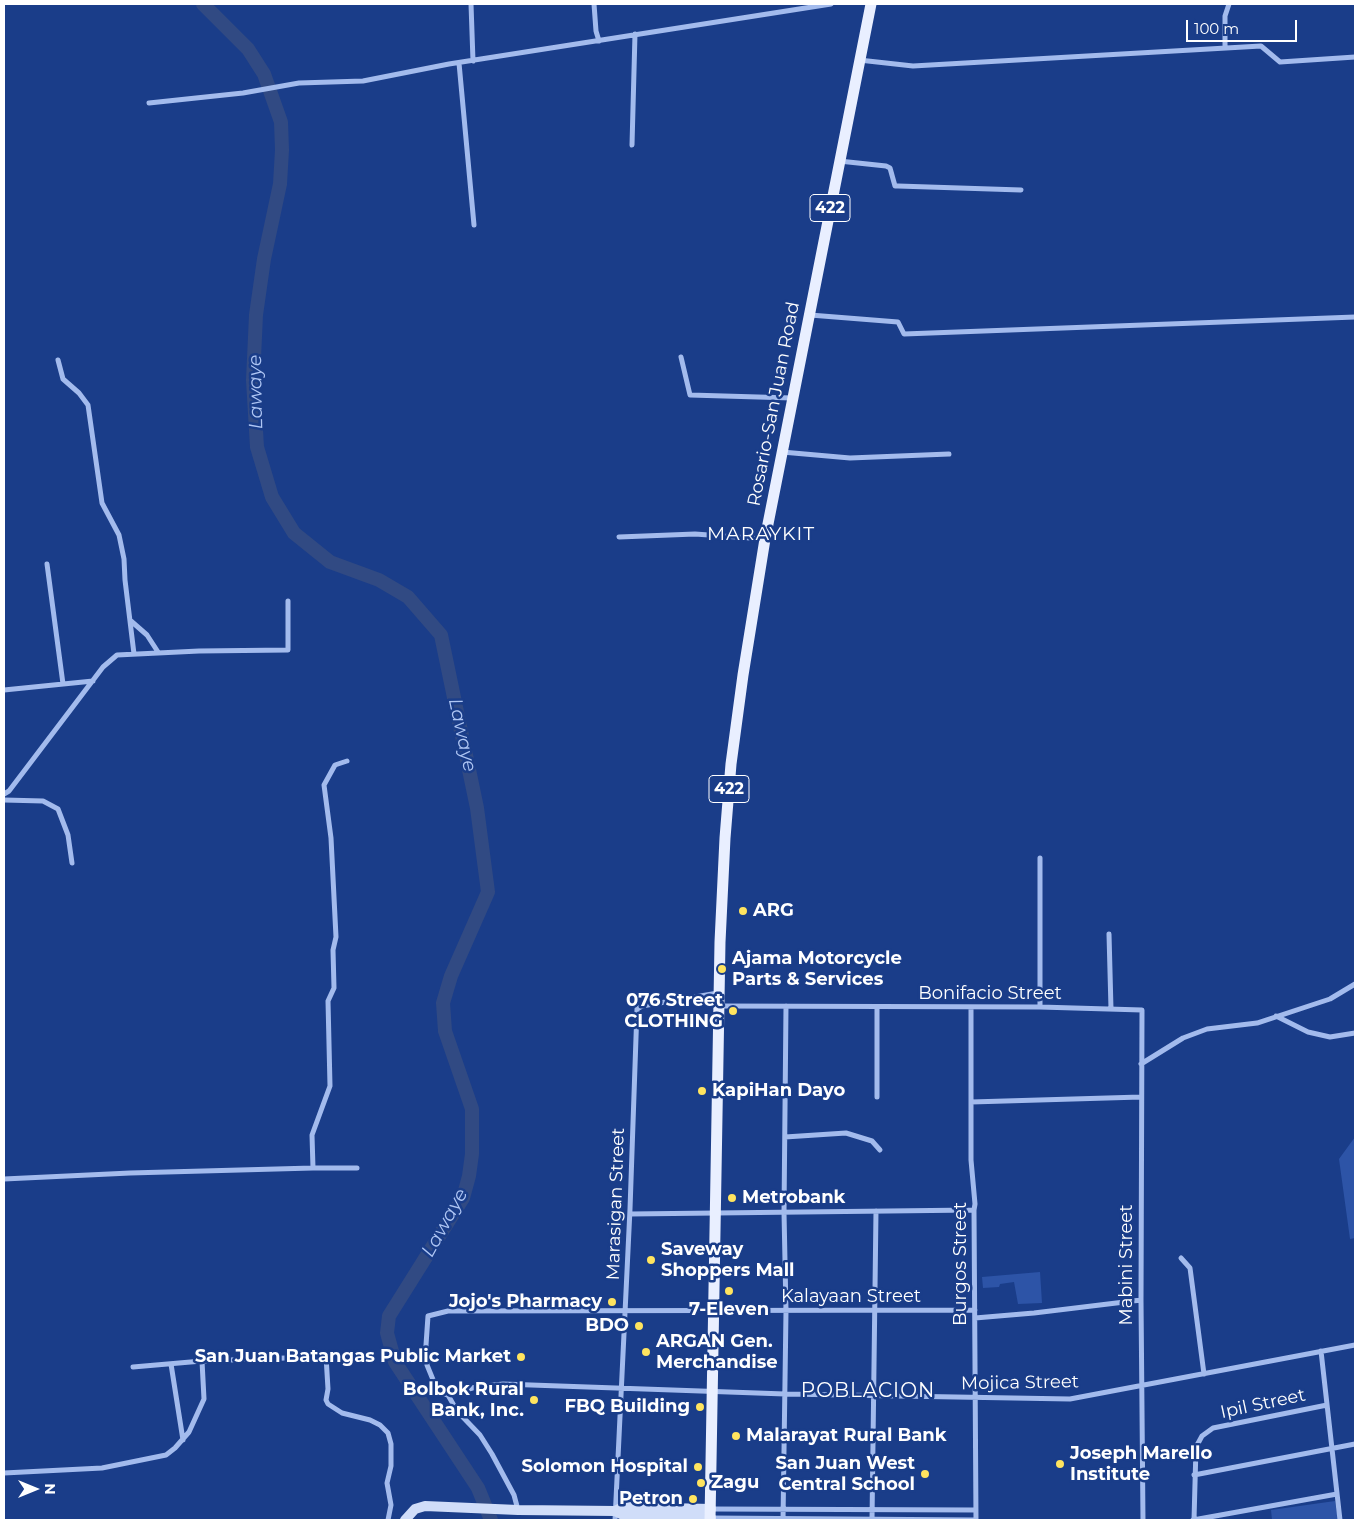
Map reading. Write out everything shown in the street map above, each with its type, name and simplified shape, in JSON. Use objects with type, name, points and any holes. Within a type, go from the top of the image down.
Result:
[{"type":"main road","name":"Rosario-San Juan Road","points":[[719,993],[722,896],[731,764],[743,672],[781,452],[810,315],[838,161],[870,4]]},
{"type":"main road","name":"422","points":[[711,1515],[719,993]]},
{"type":"street","points":[[470,4],[473,61]]},
{"type":"street","points":[[594,4],[599,41]]},
{"type":"street","points":[[150,103],[242,93],[298,83],[363,81],[635,34],[831,4]]},
{"type":"street","points":[[1225,47],[1225,16],[1229,4]]},
{"type":"street","points":[[632,145],[635,34]]},
{"type":"street","points":[[858,60],[913,66],[1260,46],[1280,62],[1355,57]]},
{"type":"street","points":[[459,63],[474,225]]},
{"type":"street","points":[[838,161],[886,166],[892,172],[895,186],[1021,190]]},
{"type":"street","points":[[810,315],[898,322],[904,334],[1355,317]]},
{"type":"street","points":[[681,357],[690,395],[792,398]]},
{"type":"street","points":[[58,360],[63,379],[79,393],[88,405],[102,503],[119,535],[124,558],[124,580],[134,654]]},
{"type":"street","points":[[781,452],[850,458],[949,454]]},
{"type":"street","points":[[619,537],[695,534],[765,539]]},
{"type":"street","points":[[47,564],[62,684]]},
{"type":"street","points":[[4,794],[9,791],[103,667],[117,655],[158,652],[288,650],[288,601]]},
{"type":"street","points":[[131,621],[148,635],[158,652]]},
{"type":"street","points":[[4,690],[93,681]]},
{"type":"street","points":[[313,1168],[312,1135],[330,1086],[328,1001],[334,988],[332,950],[336,937],[331,838],[324,785],[334,765],[347,761]]},
{"type":"street","points":[[4,800],[43,801],[58,809],[68,835],[72,863]]},
{"type":"street","points":[[1040,858],[1040,1007]]},
{"type":"street","points":[[1109,934],[1111,1009]]},
{"type":"street","points":[[1141,1064],[1183,1038],[1208,1029],[1257,1023],[1330,999],[1355,984]]},
{"type":"street","name":"Marasigan Street","points":[[615,1516],[630,1214],[637,1009],[642,1006],[719,993]]},
{"type":"street","name":"Bonifacio Street","points":[[718,1006],[1040,1007],[1142,1010]]},
{"type":"street","points":[[783,1520],[786,1311],[784,1212],[786,1006]]},
{"type":"street","points":[[877,1007],[877,1097]]},
{"type":"street","name":"Burgos Street","points":[[971,1007],[972,1160],[975,1204],[976,1520]]},
{"type":"street","name":"Mabini Street","points":[[1142,1010],[1141,1300],[1143,1520]]},
{"type":"street","points":[[1276,1016],[1308,1032],[1330,1037],[1355,1033]]},
{"type":"street","points":[[971,1102],[1141,1097]]},
{"type":"street","points":[[785,1137],[846,1133],[872,1141],[880,1150]]},
{"type":"street","points":[[4,1179],[130,1173],[357,1168]]},
{"type":"street","points":[[630,1214],[974,1210]]},
{"type":"street","points":[[872,1520],[876,1211]]},
{"type":"street","points":[[1181,1258],[1190,1268],[1204,1374]]},
{"type":"street","points":[[975,1318],[1141,1300]]},
{"type":"street","name":"Kalayaan Street","points":[[441,1394],[432,1381],[428,1365],[426,1345],[428,1316],[448,1311],[975,1310]]},
{"type":"street","name":"Mojica Street","points":[[441,1394],[448,1395],[476,1387],[503,1384],[785,1394],[1070,1399],[1355,1345]]},
{"type":"street","points":[[1321,1351],[1340,1520]]},
{"type":"street","points":[[134,1367],[202,1361],[361,1354]]},
{"type":"street","points":[[326,1356],[328,1389],[326,1400],[328,1404],[342,1412],[370,1420],[380,1425],[388,1433],[391,1444],[391,1466],[387,1483],[390,1505],[388,1520]]},
{"type":"street","points":[[4,1473],[102,1468],[166,1455],[183,1440],[204,1399],[202,1361]]},
{"type":"street","points":[[171,1364],[183,1440]]},
{"type":"street","points":[[448,1395],[457,1411],[480,1435],[492,1454],[514,1495],[516,1510]]},
{"type":"street","name":"Ipil Street","points":[[1194,1520],[1196,1447],[1202,1436],[1214,1428],[1327,1405]]},
{"type":"street","points":[[1194,1475],[1355,1444]]},
{"type":"street","points":[[1194,1520],[1337,1494]]},
{"type":"street","points":[[405,1520],[415,1509],[420,1507],[615,1516],[711,1515],[783,1520],[976,1520]]},
{"type":"street","points":[[711,1515],[784,1509],[976,1510]]},
{"type":"street","points":[[923,1510],[923,1520]]},
{"type":"shaded area","points":[[1355,1137],[1355,1238],[1350,1239],[1339,1159]]},
{"type":"shaded area","points":[[1040,1272],[1042,1303],[1018,1304],[1014,1282],[1000,1284],[999,1287],[983,1288],[982,1277]]},
{"type":"shaded area","points":[[1335,1501],[1338,1520],[1272,1520],[1271,1510]]},
{"type":"waterway","name":"Lawaye","points":[[203,4],[248,49],[264,74],[281,122],[280,184],[264,259],[256,315],[253,380],[257,447],[272,497],[294,533],[330,562],[379,580],[408,597],[441,635],[477,808],[488,892],[451,976],[443,1003],[445,1031],[472,1109],[472,1154],[469,1176],[463,1198],[389,1316],[387,1333],[395,1362],[478,1488],[491,1520]]},
{"type":"place","name":"ARG","points":[[743,911]]},
{"type":"place","name":"Ajama Motorcycle Parts & Services","points":[[722,969]]},
{"type":"place","name":"076 Street CLOTHING","points":[[733,1011]]},
{"type":"place","name":"KapiHan Dayo","points":[[702,1091]]},
{"type":"place","name":"Metrobank","points":[[732,1198]]},
{"type":"place","name":"Saveway Shoppers Mall","points":[[651,1260]]},
{"type":"place","name":"7-Eleven","points":[[729,1291]]},
{"type":"place","name":"Jojo's Pharmacy","points":[[612,1302]]},
{"type":"place","name":"BDO","points":[[639,1326]]},
{"type":"place","name":"ARGAN Gen. Merchandise","points":[[646,1352]]},
{"type":"place","name":"San Juan Batangas Public Market","points":[[521,1357]]},
{"type":"place","name":"Bolbok Rural Bank, Inc.","points":[[534,1400]]},
{"type":"place","name":"FBQ Building","points":[[700,1407]]},
{"type":"place","name":"Malarayat Rural Bank","points":[[736,1436]]},
{"type":"place","name":"Joseph Marello Institute","points":[[1060,1464]]},
{"type":"place","name":"Solomon Hospital","points":[[698,1467]]},
{"type":"place","name":"San Juan West Central School","points":[[925,1474]]},
{"type":"place","name":"Zagu","points":[[701,1483]]},
{"type":"place","name":"Petron","points":[[693,1499]]},
{"type":"district","name":"MARAYKIT","points":[[761,534]]},
{"type":"district","name":"POBLACION","points":[[868,1391]]}]
